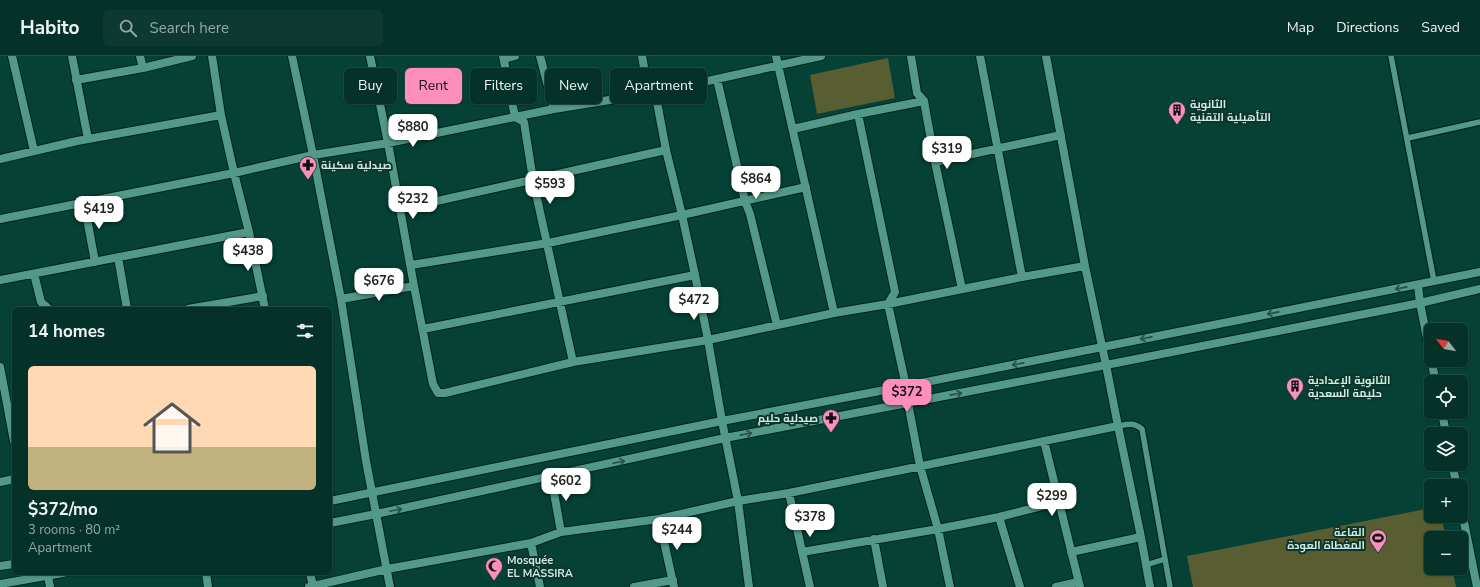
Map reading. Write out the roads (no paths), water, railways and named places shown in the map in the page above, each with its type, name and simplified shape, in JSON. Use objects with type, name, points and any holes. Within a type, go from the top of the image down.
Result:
[{"type":"street","points":[[12,56],[34,151]]},
{"type":"street","points":[[72,56],[88,139]]},
{"type":"street","points":[[140,56],[143,68]]},
{"type":"street","points":[[76,80],[143,68],[192,56]]},
{"type":"street","points":[[212,56],[221,114],[234,173],[250,232],[265,307]]},
{"type":"street","points":[[292,56],[341,299],[366,461],[390,587]]},
{"type":"street","points":[[370,56],[401,209],[433,384],[438,393],[445,393],[573,362],[708,340],[834,312],[888,304],[1085,266]]},
{"type":"street","points":[[515,56],[503,58],[515,117],[524,122],[533,180],[573,362]]},
{"type":"street","points":[[540,56],[554,110]]},
{"type":"street","points":[[642,56],[644,68]]},
{"type":"street","points":[[776,56],[834,312]]},
{"type":"street","points":[[707,80],[821,56]]},
{"type":"street","points":[[911,56],[917,93],[924,101],[935,162],[962,290]]},
{"type":"street","points":[[980,56],[1022,277]]},
{"type":"street","points":[[1046,56],[1085,266],[1150,587]]},
{"type":"street","points":[[717,78],[777,325]]},
{"type":"street","points":[[0,219],[234,173],[313,155],[388,143],[515,117],[610,100]]},
{"type":"street","points":[[793,129],[924,101]]},
{"type":"street","points":[[658,104],[666,150],[682,215],[708,340],[725,438],[738,501],[749,587]]},
{"type":"street","points":[[0,159],[88,139],[221,114]]},
{"type":"street","points":[[858,114],[895,292],[888,304],[906,386]]},
{"type":"street","points":[[935,162],[1060,135]]},
{"type":"street","points":[[401,209],[666,150]]},
{"type":"street","points":[[410,264],[548,243],[806,187]]},
{"type":"street","points":[[84,202],[95,262]]},
{"type":"street","points":[[0,280],[250,232]]},
{"type":"street","points":[[118,257],[127,307]]},
{"type":"street","points":[[332,501],[373,494],[722,421],[1480,272]]},
{"type":"street","points":[[34,274],[41,302],[47,307]]},
{"type":"street","points":[[423,329],[695,275]]},
{"type":"street","points":[[1418,285],[1424,323]]},
{"type":"street","points":[[341,299],[414,286]]},
{"type":"street","points":[[332,523],[725,438],[1106,365],[1420,303],[1480,289]]},
{"type":"street","points":[[200,307],[263,296]]},
{"type":"street","points":[[0,367],[11,408],[12,419]]},
{"type":"street","points":[[908,403],[920,466],[938,529],[950,587]]},
{"type":"street","points":[[310,575],[311,586],[387,569],[531,543],[561,532],[659,519],[738,501],[789,493],[1118,426]]},
{"type":"street","points":[[1044,441],[1079,585],[1056,587]]},
{"type":"street","points":[[551,476],[561,532]]},
{"type":"street","points":[[0,482],[12,479]]},
{"type":"street","points":[[789,493],[810,587]]},
{"type":"street","points":[[802,552],[938,529],[999,517],[1058,502]]},
{"type":"street","points":[[999,517],[1020,587]]},
{"type":"street","points":[[634,587],[674,584],[659,519]]},
{"type":"street","points":[[1464,523],[1477,587]]},
{"type":"street","points":[[1071,552],[1141,537]]},
{"type":"street","points":[[874,539],[883,587]]},
{"type":"street","points":[[531,543],[540,587]]},
{"type":"street","points":[[0,566],[12,564]]},
{"type":"street","points":[[0,584],[53,575]]},
{"type":"street","points":[[206,575],[208,587]]},
{"type":"street","points":[[48,576],[50,587]]},
{"type":"lane","points":[[1391,56],[1408,138],[1434,281]]},
{"type":"lane","points":[[1408,138],[1480,122]]},
{"type":"lane","points":[[1118,426],[1133,423],[1137,424],[1142,429],[1170,587]]},
{"type":"lane","points":[[1146,565],[1164,559]]},
{"type":"place","name":"الثانوية التأهيلية التقنية","points":[[1177,125]]},
{"type":"place","name":"صيدلية سكينة","points":[[308,180]]},
{"type":"place","name":"الثانوية الإعدادية حليمة السعدية","points":[[1295,401]]},
{"type":"place","name":"صيدلية حليم","points":[[831,433]]},
{"type":"place","name":"القاعة المغطاة العودة","points":[[1378,553]]},
{"type":"place","name":"Mosquée EL MASSIRA","points":[[494,581]]}]
